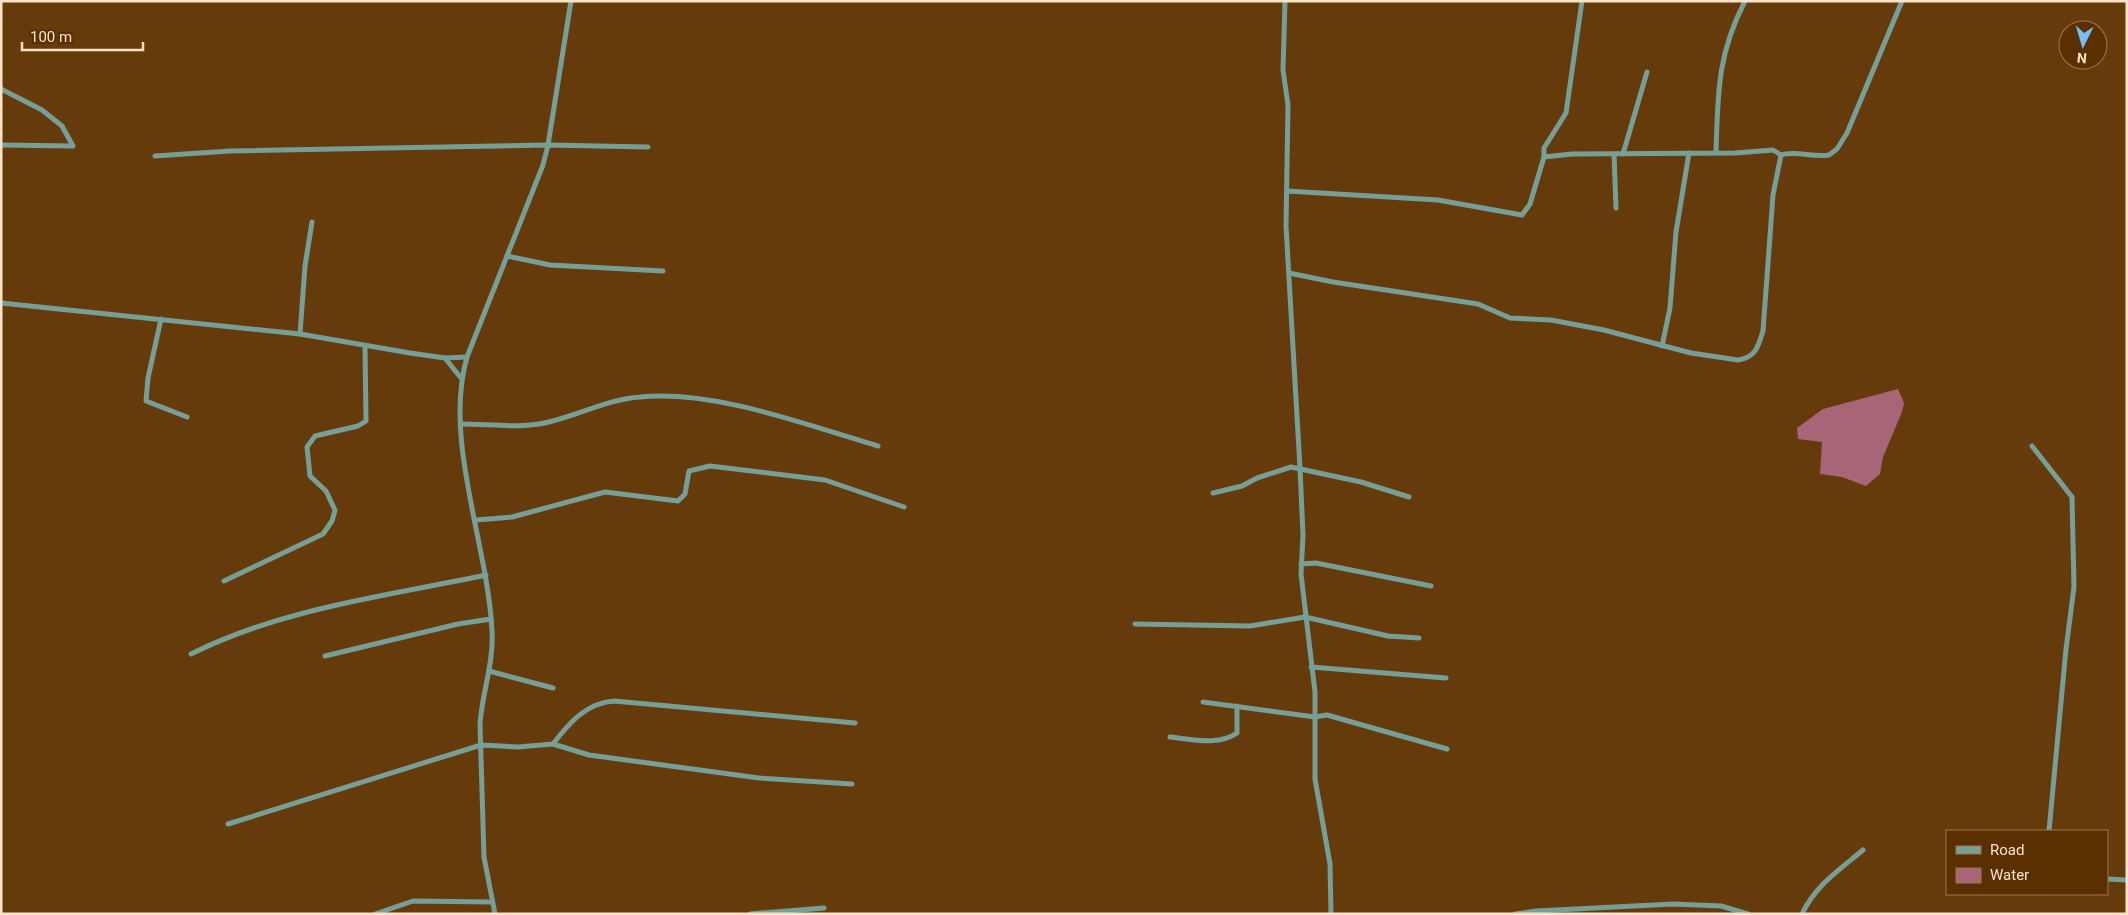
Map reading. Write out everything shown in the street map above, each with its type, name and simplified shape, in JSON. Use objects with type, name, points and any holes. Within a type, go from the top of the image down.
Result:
[{"type":"street","points":[[495,914],[484,857],[481,707],[492,656],[491,619],[486,575],[463,449],[461,378],[467,357],[543,165],[548,145],[571,1]]},
{"type":"street","points":[[1284,1],[1283,70],[1288,104],[1286,226],[1300,468],[1302,601],[1311,667],[1315,717],[1316,779],[1330,864],[1331,914]]},
{"type":"street","points":[[1287,191],[1438,200],[1518,216],[1525,212],[1530,204],[1544,157],[1544,148],[1566,114],[1582,1]]},
{"type":"street","points":[[1716,152],[1718,81],[1726,45],[1745,1]]},
{"type":"street","points":[[1780,155],[1790,152],[1825,156],[1837,149],[1847,133],[1902,1]]},
{"type":"street","points":[[1623,154],[1647,72]]},
{"type":"street","points":[[1,89],[42,110],[62,126],[73,146],[1,145]]},
{"type":"street","points":[[154,156],[170,157],[230,151],[548,145],[648,147]]},
{"type":"street","points":[[1544,157],[1572,154],[1773,150],[1780,155]]},
{"type":"street","points":[[1662,346],[1670,308],[1676,232],[1689,153]]},
{"type":"street","points":[[1614,154],[1616,208]]},
{"type":"street","points":[[1289,273],[1333,282],[1478,304],[1510,318],[1552,320],[1604,330],[1662,346],[1738,360],[1751,356],[1757,350],[1765,314],[1773,194],[1780,155]]},
{"type":"street","points":[[300,334],[305,266],[312,222]]},
{"type":"street","points":[[507,256],[550,265],[663,271]]},
{"type":"street","points":[[1,303],[300,334],[445,358],[467,357]]},
{"type":"street","points":[[161,319],[148,378],[146,401],[187,417]]},
{"type":"street","points":[[224,581],[323,534],[332,521],[335,510],[332,498],[310,476],[307,447],[315,436],[358,426],[366,420],[365,346]]},
{"type":"street","points":[[445,358],[461,378]]},
{"type":"street","points":[[461,424],[520,426],[547,423],[639,397],[666,396],[697,399],[757,411],[878,446]]},
{"type":"street","points":[[2032,446],[2072,497],[2074,587],[2066,649],[2049,830]]},
{"type":"street","points":[[476,520],[512,518],[605,492],[678,501],[685,494],[689,470],[710,466],[825,480],[904,507]]},
{"type":"street","points":[[1214,493],[1242,486],[1257,478],[1291,467],[1361,482],[1409,497]]},
{"type":"street","points":[[1301,564],[1316,563],[1430,586]]},
{"type":"street","points":[[191,654],[258,626],[330,605],[369,600],[486,575]]},
{"type":"street","points":[[1135,624],[1250,626],[1305,617],[1388,636],[1419,638]]},
{"type":"street","points":[[325,656],[458,624],[491,619]]},
{"type":"street","points":[[1311,667],[1446,678]]},
{"type":"street","points":[[489,671],[553,688]]},
{"type":"street","points":[[553,744],[564,728],[585,711],[600,702],[614,701],[855,723]]},
{"type":"street","points":[[1203,702],[1315,717],[1327,714],[1413,741],[1446,749]]},
{"type":"street","points":[[1170,737],[1206,740],[1230,738],[1237,733],[1237,706]]},
{"type":"street","points":[[228,824],[482,745],[518,747],[553,744],[589,755],[759,778],[852,784]]},
{"type":"street","points":[[1802,914],[1815,891],[1863,850]]},
{"type":"street","points":[[2108,879],[2127,880]]},
{"type":"street","points":[[375,914],[413,901],[492,902]]},
{"type":"street","points":[[1515,914],[1673,904],[1721,906],[1748,914]]},
{"type":"street","points":[[750,914],[813,911],[824,908]]},
{"type":"water","points":[[1898,389],[1904,403],[1883,457],[1880,474],[1866,486],[1842,477],[1820,474],[1822,442],[1798,439],[1797,428],[1823,409]]}]
